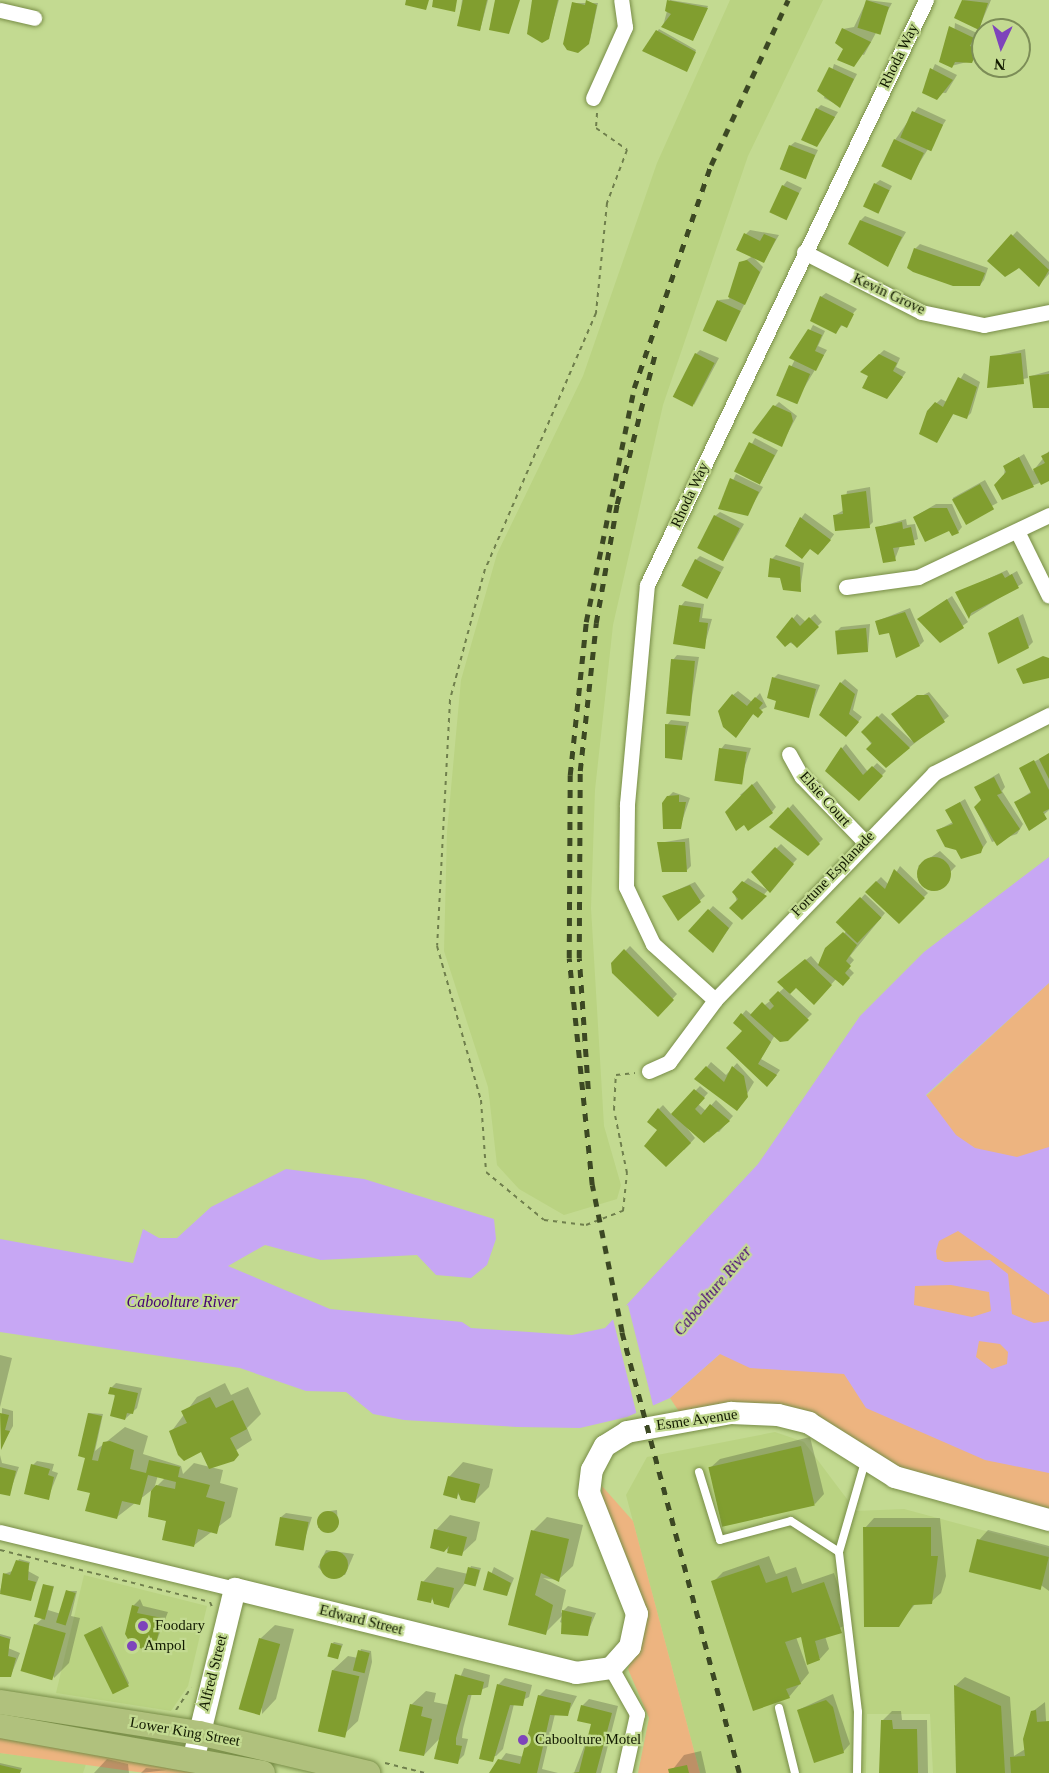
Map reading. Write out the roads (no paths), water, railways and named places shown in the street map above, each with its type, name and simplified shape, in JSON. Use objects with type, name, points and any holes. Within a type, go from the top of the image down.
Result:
[{"type":"main road","name":"Lower King Street","points":[[0,1701],[199,1733],[368,1773]]},
{"type":"main road","name":"Lower King Street","points":[[0,1726],[194,1757],[262,1773]]},
{"type":"street","name":"Rhoda Way","points":[[715,1000],[653,944],[626,887],[627,804],[647,585],[926,0]]},
{"type":"street","points":[[593,98],[625,27],[625,1]]},
{"type":"street","points":[[0,10],[34,18]]},
{"type":"street","name":"Kevin Grove","points":[[804,252],[921,312],[984,325],[1049,312]]},
{"type":"street","points":[[846,587],[918,577],[1049,515]]},
{"type":"street","points":[[1017,531],[1049,596]]},
{"type":"street","name":"Fortune Esplanade","points":[[649,1071],[669,1062],[715,1000],[864,842],[933,774],[1049,715]]},
{"type":"street","name":"Elsie Court","points":[[789,754],[802,777],[864,842]]},
{"type":"street","name":"Esme Avenue","points":[[611,1668],[630,1647],[637,1614],[589,1493],[592,1470],[605,1446],[627,1432],[684,1419],[778,1415],[809,1422],[865,1462],[895,1477],[1049,1520]]},
{"type":"street","name":"Edward Street","points":[[0,1532],[576,1673],[611,1668]]},
{"type":"street","name":"Alfred Street","points":[[194,1757],[235,1589]]},
{"type":"street","points":[[611,1668],[637,1714],[624,1773]]},
{"type":"lane","points":[[857,1773],[858,1712],[839,1552],[865,1462]]},
{"type":"lane","points":[[699,1472],[720,1540],[791,1521],[839,1552]]},
{"type":"lane","points":[[779,1708],[795,1773]]},
{"type":"water","name":"Caboolture River","points":[[1049,857],[1049,983],[926,1095],[956,1135],[975,1148],[1017,1157],[1049,1147],[1049,1295],[958,1231],[939,1241],[936,1251],[937,1259],[945,1262],[990,1260],[1008,1274],[1012,1314],[1034,1323],[1049,1321],[1049,1473],[985,1460],[866,1408],[844,1374],[750,1368],[720,1354],[670,1398],[627,1417],[580,1428],[517,1427],[404,1420],[373,1414],[346,1392],[306,1391],[240,1368],[0,1332],[0,1239],[133,1263],[143,1229],[159,1238],[177,1238],[211,1207],[286,1169],[364,1179],[494,1219],[496,1239],[487,1265],[471,1278],[436,1275],[417,1255],[321,1260],[265,1245],[228,1266],[330,1309],[462,1322],[471,1328],[572,1335],[605,1328],[758,1164],[860,1016],[924,952]],"holes":[[[951,1285],[989,1292],[991,1311],[972,1317],[914,1305],[915,1286]],[[979,1341],[1000,1344],[1008,1352],[1007,1364],[992,1369],[976,1357]]]},
{"type":"railway","points":[[739,1773],[622,1332],[592,1185],[569,958],[570,775],[586,622],[634,388],[711,165],[788,0]]},
{"type":"railway","points":[[588,1089],[579,958],[580,771],[596,623],[617,504],[656,350]]},
{"type":"place","name":"Foodary","points":[[143,1626]]},
{"type":"place","name":"Ampol","points":[[132,1646]]},
{"type":"place","name":"Caboolture Motel","points":[[523,1740]]}]
